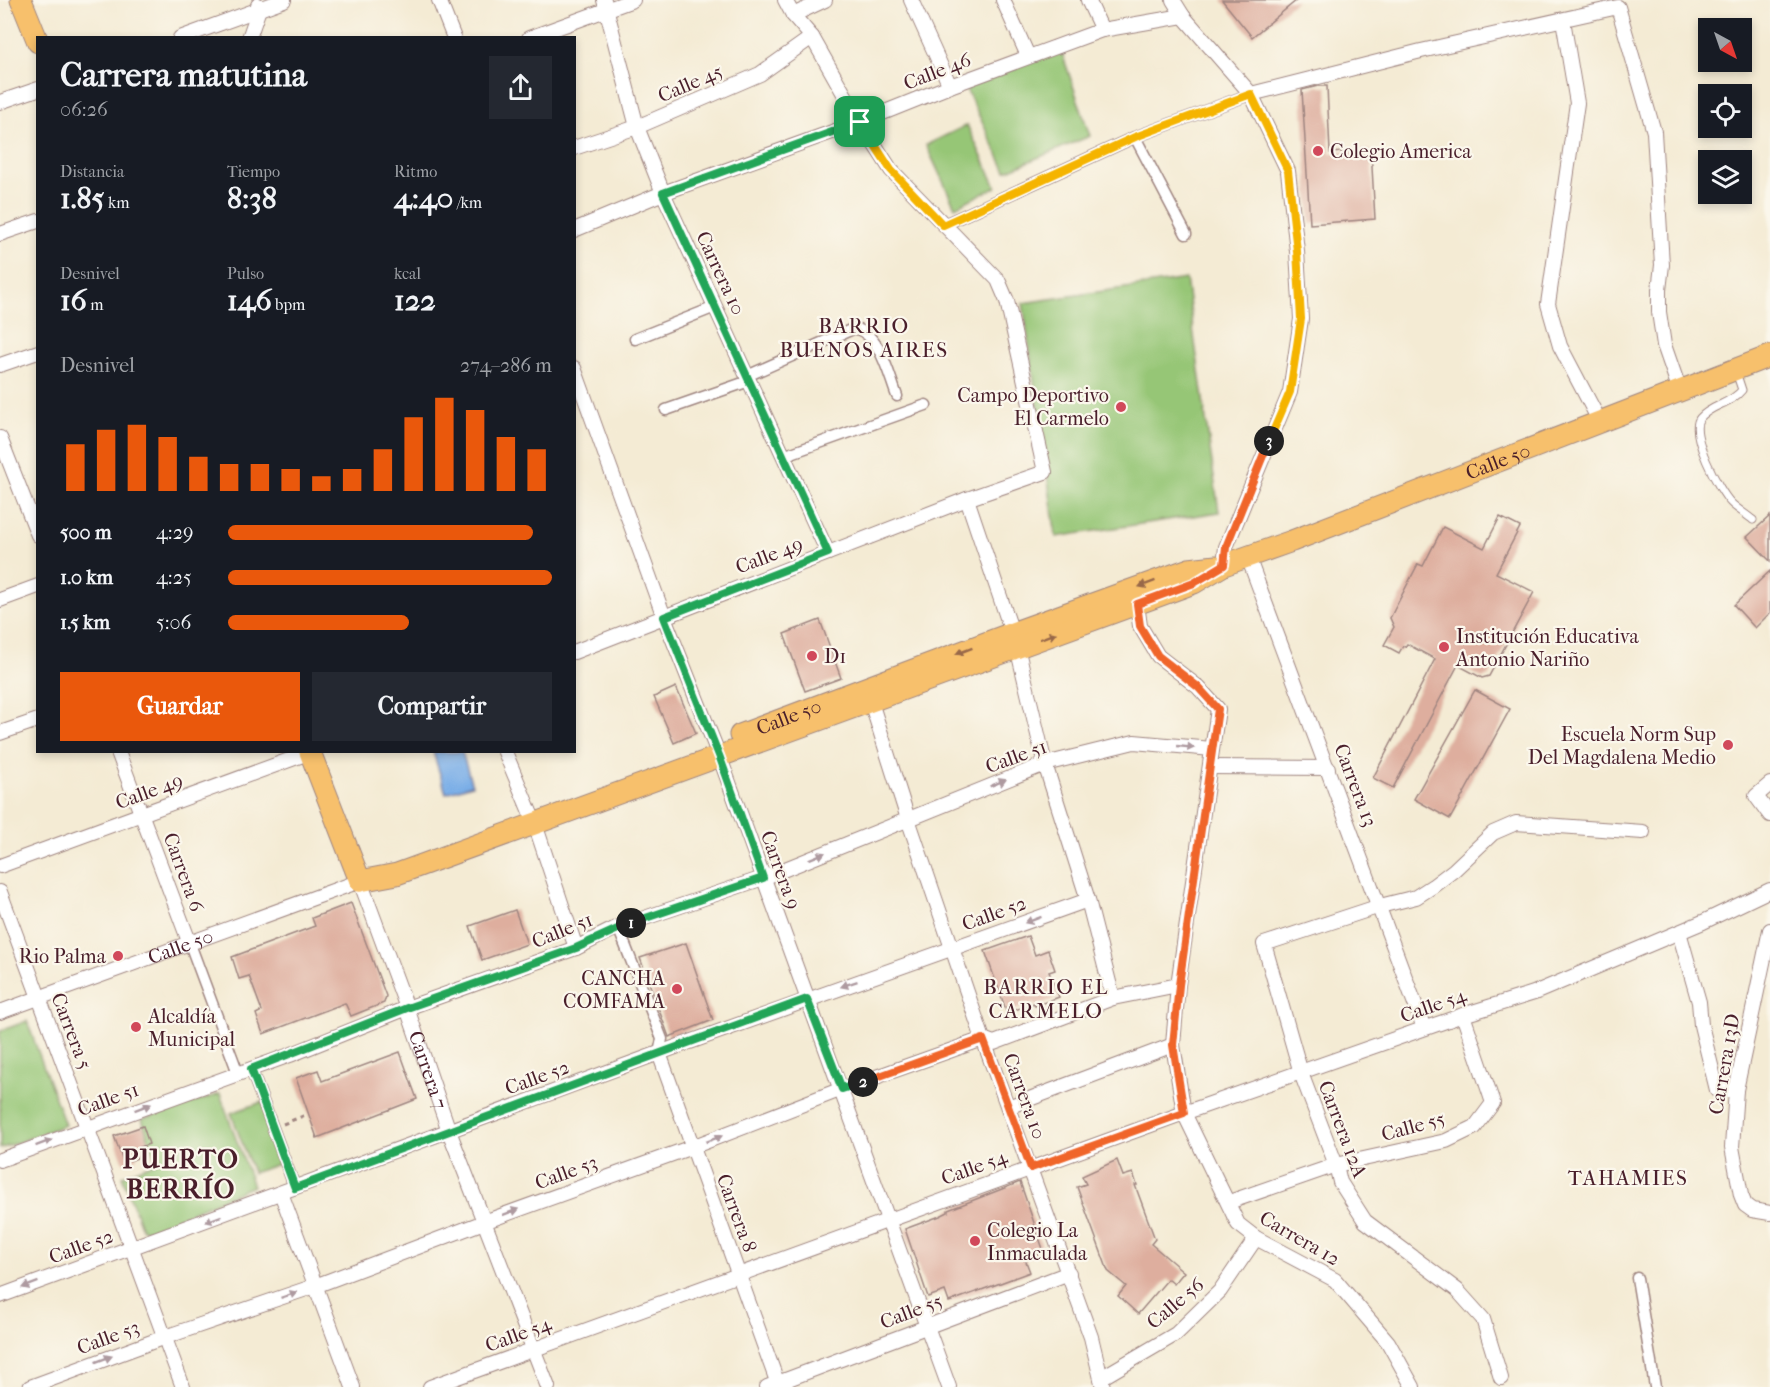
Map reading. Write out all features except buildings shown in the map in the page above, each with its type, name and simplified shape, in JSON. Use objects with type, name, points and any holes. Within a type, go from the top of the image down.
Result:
[{"type":"main road","points":[[21,0],[36,37]]},
{"type":"main road","name":"Calle 50","points":[[717,751],[871,702],[1014,640],[1189,569],[1224,565],[1248,557],[1770,356]]},
{"type":"main road","name":"Calle 50","points":[[360,881],[397,874],[532,818],[1014,640],[1137,604],[1194,583],[1224,565]]},
{"type":"main road","name":"Carrera 7","points":[[310,753],[360,881]]},
{"type":"street","points":[[185,36],[258,5],[284,0]]},
{"type":"street","points":[[439,0],[453,36]]},
{"type":"street","points":[[534,36],[606,5],[633,0]]},
{"type":"street","points":[[785,0],[793,15],[812,37],[860,122],[891,170],[943,225],[1135,137],[1251,94],[1420,51],[1618,7],[1654,132],[1662,265],[1659,312],[1664,345],[1680,391]]},
{"type":"street","points":[[793,15],[825,0]]},
{"type":"street","points":[[910,0],[950,86]]},
{"type":"street","points":[[1003,0],[1028,56]]},
{"type":"street","points":[[1089,0],[1102,30]]},
{"type":"street","points":[[1173,0],[1183,16],[1251,94],[1288,171],[1297,251],[1301,319],[1290,392],[1226,547],[1224,565]]},
{"type":"street","points":[[250,36],[258,5]]},
{"type":"street","name":"Carrera 10","points":[[606,5],[637,127],[663,193],[828,553]]},
{"type":"street","name":"Calle 46","points":[[576,229],[663,193],[860,122],[1028,56],[1102,30],[1183,16]]},
{"type":"street","points":[[1563,20],[1577,103],[1548,304],[1560,346],[1600,422]]},
{"type":"street","name":"Calle 45","points":[[576,147],[637,127],[760,74],[812,37]]},
{"type":"street","points":[[0,102],[36,90]]},
{"type":"street","points":[[1135,137],[1186,234]]},
{"type":"street","points":[[0,234],[36,221]]},
{"type":"street","name":"Calle 49","points":[[576,651],[967,499],[1045,472],[1007,301],[998,280],[943,225]]},
{"type":"street","points":[[635,339],[715,308]]},
{"type":"street","points":[[666,410],[748,379],[855,328],[864,331],[874,341],[897,396]]},
{"type":"street","points":[[0,365],[36,353]]},
{"type":"street","name":"Carrera 9","points":[[576,374],[664,617],[717,751],[842,1089],[949,1387]]},
{"type":"street","points":[[783,456],[926,405]]},
{"type":"street","points":[[0,438],[36,530]]},
{"type":"street","points":[[967,499],[1014,640],[1045,764],[1088,900],[1113,998]]},
{"type":"street","name":"Carrera 13","points":[[1248,557],[1424,1028]]},
{"type":"street","points":[[0,600],[36,587]]},
{"type":"street","name":"Carrera 12","points":[[1137,604],[1140,626],[1158,656],[1198,687],[1218,709],[1179,985],[1173,1045],[1184,1113],[1238,1224],[1256,1238],[1335,1280],[1388,1342],[1413,1387]]},
{"type":"street","points":[[871,702],[908,819]]},
{"type":"street","points":[[0,733],[36,721]]},
{"type":"street","name":"Calle 51","points":[[0,1160],[245,1071],[407,1008],[576,948],[618,927],[763,878],[1045,764],[1134,742],[1212,749]]},
{"type":"street","name":"Carrera 6","points":[[118,753],[190,944],[295,1188]]},
{"type":"street","name":"Calle 49","points":[[0,866],[307,753]]},
{"type":"street","points":[[506,753],[532,818],[576,948]]},
{"type":"street","points":[[1210,767],[1328,768]]},
{"type":"street","points":[[1770,784],[1756,796],[1770,815]]},
{"type":"street","name":"Carrera 10","points":[[908,819],[983,1039],[1069,1273],[1091,1337],[1102,1382]]},
{"type":"street","points":[[1380,906],[1416,897],[1433,886],[1493,833],[1516,823],[1643,832]]},
{"type":"street","name":"Calle 50","points":[[0,1012],[360,881]]},
{"type":"street","name":"Carrera 7","points":[[360,881],[449,1131],[548,1387]]},
{"type":"street","name":"Calle 54","points":[[430,1387],[889,1218],[1424,1028],[1534,993],[1679,932],[1770,890]]},
{"type":"street","name":"Carrera 5","points":[[0,891],[183,1387]]},
{"type":"street","name":"Calle 52","points":[[0,1296],[807,999],[1088,900]]},
{"type":"street","name":"Carrera 12A","points":[[1380,906],[1264,944],[1301,1072],[1336,1165],[1340,1182],[1365,1221],[1457,1290],[1483,1319],[1501,1378]]},
{"type":"street","points":[[618,927],[662,1039],[659,1053]]},
{"type":"street","name":"Carrera 13D","points":[[1770,930],[1736,1090],[1732,1148],[1745,1205],[1752,1210],[1770,1213]]},
{"type":"street","points":[[1679,932],[1699,1002],[1701,1025],[1717,1090],[1736,1090]]},
{"type":"street","name":"Calle 53","points":[[30,1387],[165,1337],[315,1286],[692,1147],[842,1089],[983,1039],[994,1043],[1113,998],[1179,985]]},
{"type":"street","name":"Calle 55","points":[[1228,1202],[1336,1165],[1446,1141],[1474,1127],[1493,1103],[1463,1015]]},
{"type":"street","points":[[1008,1107],[1173,1045]]},
{"type":"street","name":"Carrera 8","points":[[659,1053],[739,1275],[774,1386]]},
{"type":"street","points":[[281,1193],[352,1387]]},
{"type":"street","name":"Calle 56","points":[[1102,1382],[1176,1334],[1220,1291],[1256,1238]]},
{"type":"street","name":"Calle 55","points":[[774,1386],[1069,1273]]},
{"type":"street","points":[[1636,1278],[1655,1387]]},
{"type":"lane","points":[[1735,370],[1742,390],[1737,396],[1698,420],[1696,430],[1714,481],[1731,503],[1753,520]]},
{"type":"path","points":[[279,1125],[308,1114]]},
{"type":"green space","points":[[1061,50],[1090,136],[1006,171],[964,85]]},
{"type":"green space","points":[[967,125],[996,187],[955,207],[926,145]]},
{"type":"green space","name":"Campo Deportivo El Carmelo","points":[[1186,279],[1219,512],[1056,537],[1023,303]]},
{"type":"green space","points":[[27,1021],[65,1125],[0,1149],[0,1031]]},
{"type":"green space","points":[[220,1094],[253,1186],[148,1231],[142,1229],[122,1176],[156,1162],[142,1119]]},
{"type":"green space","points":[[262,1102],[284,1162],[253,1173],[231,1113]]},
{"type":"water","points":[[433,753],[462,753],[472,785],[446,793]]},
{"type":"place","name":"Colegio America","points":[[1318,151]]},
{"type":"place","name":"Campo Deportivo El Carmelo","points":[[1121,407]]},
{"type":"place","name":"Institución Educativa Antonio Nariño","points":[[1444,647]]},
{"type":"place","name":"D1","points":[[812,656]]},
{"type":"place","name":"Escuela Norm Sup Del Magdalena Medio","points":[[1728,745]]},
{"type":"place","name":"Rio Palma","points":[[118,956]]},
{"type":"place","name":"CANCHA COMFAMA","points":[[677,989]]},
{"type":"place","name":"Alcaldía Municipal","points":[[136,1027]]},
{"type":"place","name":"Colegio La Inmaculada","points":[[975,1241]]},
{"type":"district","name":"BARRIO BUENOS AIRES","points":[[864,338]]},
{"type":"district","name":"BARRIO EL CARMELO","points":[[1046,999]]},
{"type":"district","name":"PUERTO BERRÍO","points":[[181,1174]]},
{"type":"district","name":"TAHAMIES","points":[[1628,1178]]},
{"type":"route","points":[[1251,94],[1288,171],[1297,251],[1301,319],[1290,392],[1226,547],[1224,565],[1194,583],[1137,604],[1140,626],[1158,656],[1198,687],[1218,709],[1179,985],[1173,1045],[1184,1113],[1031,1168],[983,1039],[842,1089],[807,999],[295,1188],[251,1069],[407,1008],[576,948],[618,927],[763,878],[720,758],[664,617],[828,553],[663,193],[860,122],[891,170],[943,225],[1135,137],[1251,94]]}]
